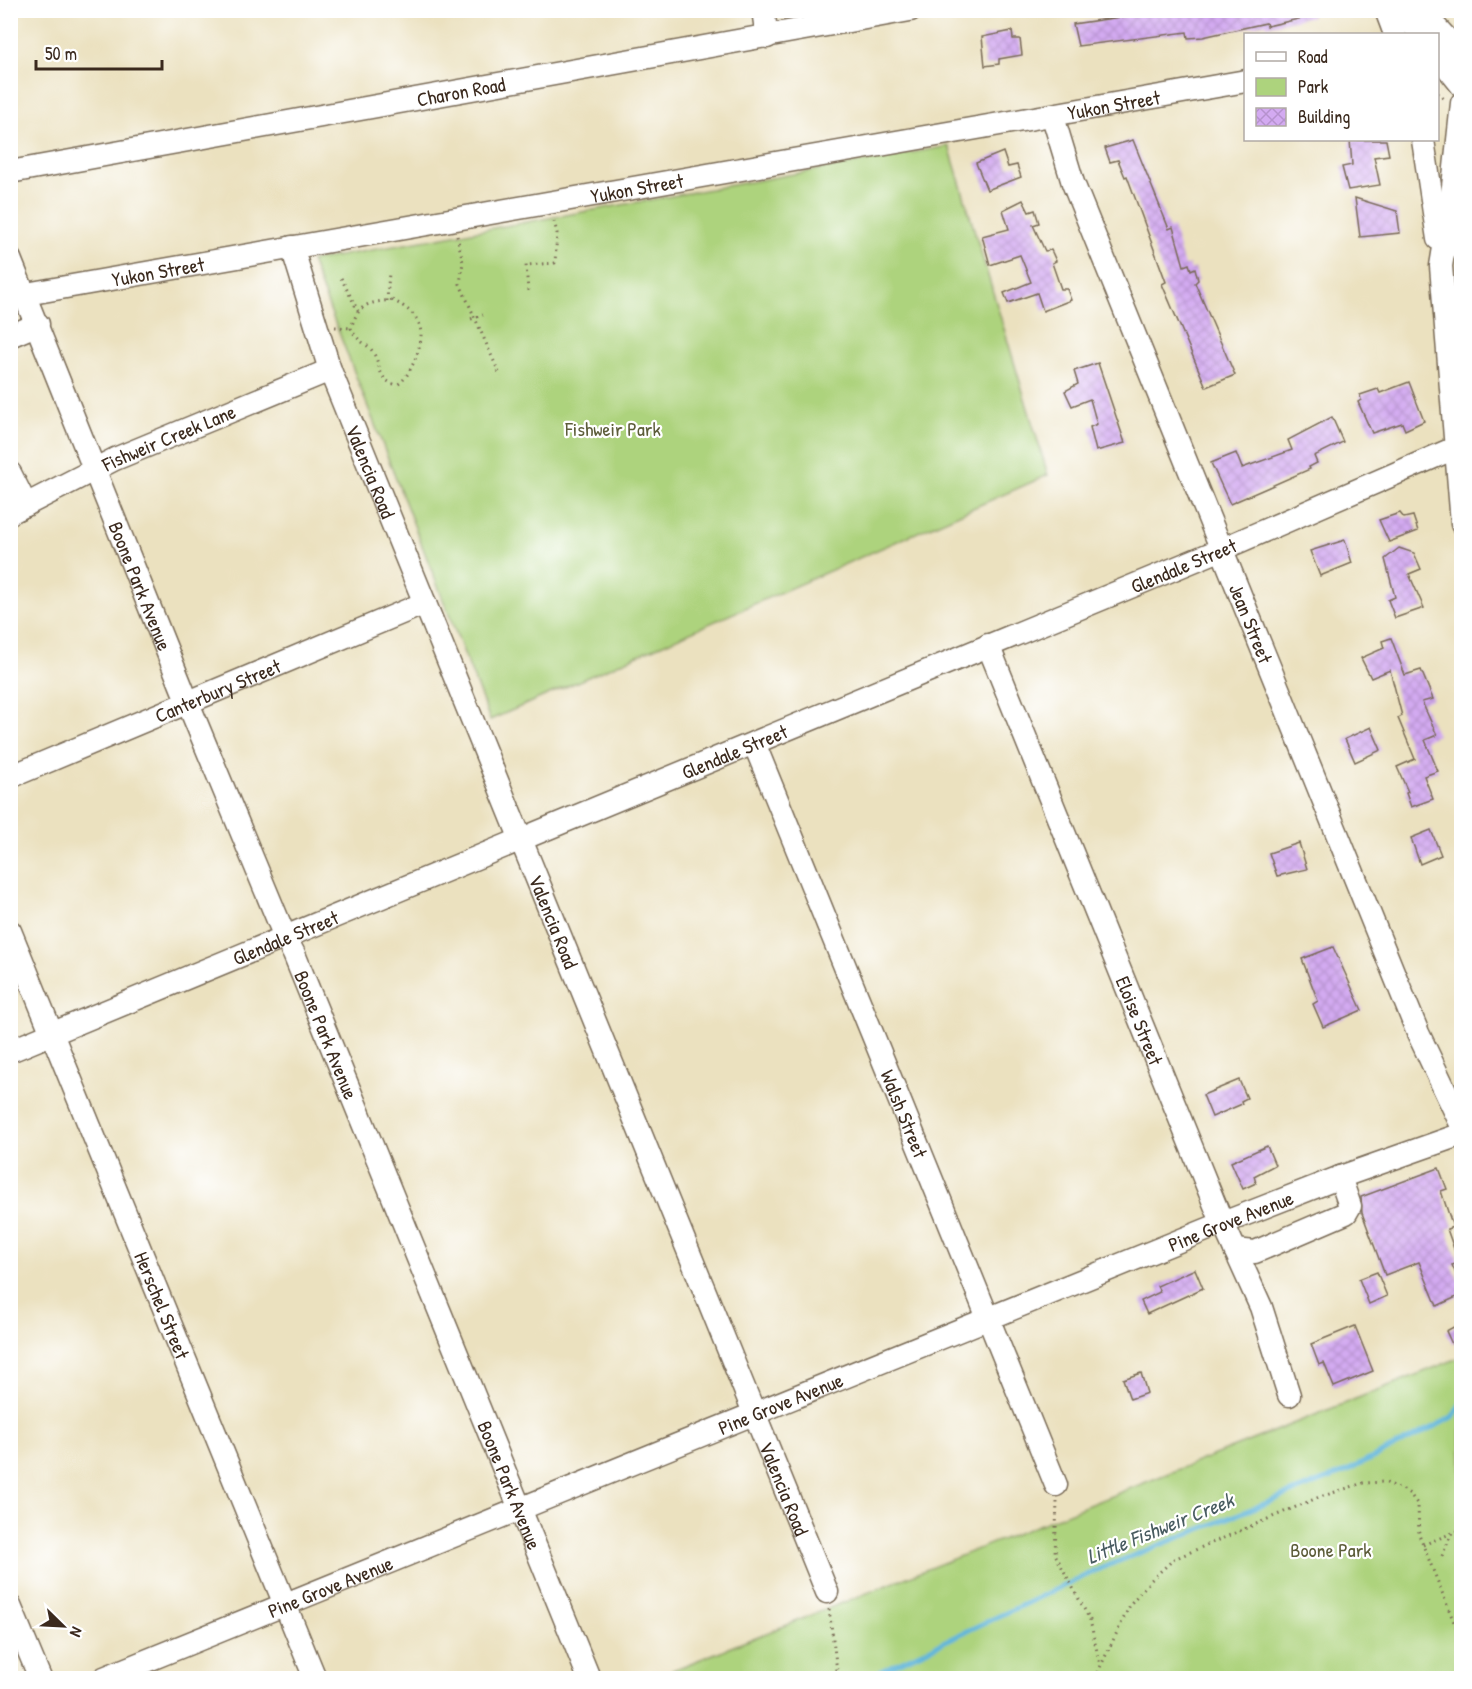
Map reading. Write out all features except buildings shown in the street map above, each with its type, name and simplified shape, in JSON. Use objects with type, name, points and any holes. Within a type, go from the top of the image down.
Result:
[{"type":"street","points":[[763,10],[767,37]]},
{"type":"street","name":"Charon Road","points":[[10,172],[910,10]]},
{"type":"street","points":[[1386,10],[1395,33]]},
{"type":"street","points":[[1402,10],[1419,33]]},
{"type":"street","points":[[1420,10],[1461,55]]},
{"type":"street","points":[[1439,58],[1461,86]]},
{"type":"street","name":"Yukon Street","points":[[26,294],[1053,117],[1244,81]]},
{"type":"street","points":[[1441,266],[1451,205],[1461,103]]},
{"type":"street","name":"Jean Street","points":[[1053,117],[1072,183],[1418,1033],[1461,1126]]},
{"type":"street","points":[[1423,141],[1441,266],[1457,447],[1461,523]]},
{"type":"street","points":[[1451,205],[1461,172]]},
{"type":"street","name":"Valencia Road","points":[[292,247],[330,370],[827,1592]]},
{"type":"street","name":"Boone Park Avenue","points":[[10,259],[96,468],[188,703],[294,954],[589,1678]]},
{"type":"street","points":[[10,336],[38,324]]},
{"type":"street","points":[[1450,363],[1461,343]]},
{"type":"street","name":"Fishweir Creek Lane","points":[[18,509],[96,468],[330,370]]},
{"type":"street","name":"Glendale Street","points":[[10,1052],[1222,549],[1457,447]]},
{"type":"street","points":[[10,473],[18,509]]},
{"type":"street","name":"Canterbury Street","points":[[10,777],[425,603]]},
{"type":"street","name":"Eloise Street","points":[[988,645],[1223,1223],[1261,1307],[1289,1395]]},
{"type":"street","name":"Walsh Street","points":[[754,742],[1056,1485]]},
{"type":"street","name":"Herschel Street","points":[[10,931],[315,1678]]},
{"type":"street","name":"Pine Grove Avenue","points":[[104,1678],[1223,1223],[1340,1177],[1461,1134]]},
{"type":"street","points":[[1236,1250],[1255,1252],[1346,1213],[1350,1206],[1340,1177]]},
{"type":"street","points":[[10,1606],[40,1678]]},
{"type":"path","points":[[528,291],[526,265],[555,263],[557,233]]},
{"type":"path","points":[[463,262],[460,284],[473,319],[500,375]]},
{"type":"path","points":[[387,301],[389,272]]},
{"type":"path","points":[[340,278],[358,311]]},
{"type":"path","points":[[392,300],[411,311],[420,324],[423,336],[404,380],[397,385],[387,383],[380,376],[372,350],[355,338],[351,328],[362,306],[387,301],[392,300]]},
{"type":"path","points":[[473,319],[483,315]]},
{"type":"path","points":[[335,327],[351,328]]},
{"type":"path","points":[[1095,1678],[1131,1603],[1174,1559],[1339,1490],[1363,1483],[1384,1482],[1410,1494],[1418,1505],[1419,1535],[1461,1642]]},
{"type":"path","points":[[1056,1485],[1055,1554],[1078,1593],[1090,1620],[1099,1649],[1100,1668]]},
{"type":"path","points":[[1423,1545],[1461,1529]]},
{"type":"path","points":[[1442,1556],[1452,1533]]},
{"type":"path","points":[[1434,1572],[1440,1569]]},
{"type":"path","points":[[827,1592],[837,1677]]},
{"type":"green space","name":"Fishweir Park","points":[[949,146],[1048,475],[490,720],[311,261]]},
{"type":"green space","name":"Boone Park","points":[[1461,1357],[1461,1678],[653,1678]]},
{"type":"waterway","name":"Little Fishweir Creek","points":[[866,1678],[1104,1567],[1345,1472],[1453,1417],[1462,1403]]}]
